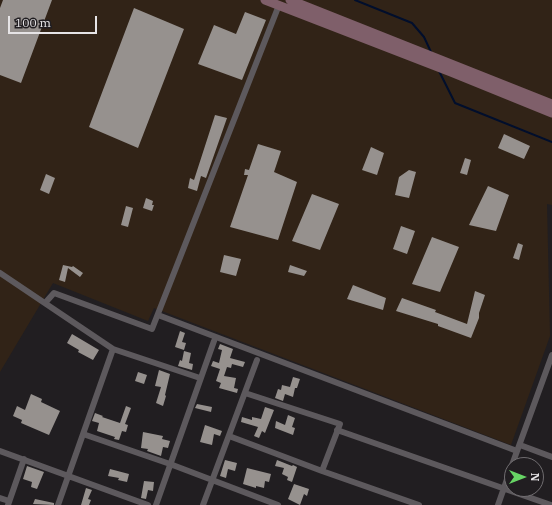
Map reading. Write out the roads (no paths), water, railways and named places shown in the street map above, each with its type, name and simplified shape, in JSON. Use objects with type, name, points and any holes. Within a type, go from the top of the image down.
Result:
[{"type":"main road","points":[[265,0],[552,113]]},
{"type":"main road","points":[[290,0],[552,104]]},
{"type":"street","points":[[45,303],[54,293],[152,329],[279,5]]},
{"type":"street","points":[[0,272],[113,349],[200,378]]},
{"type":"street","points":[[158,315],[518,448],[552,457]]},
{"type":"street","points":[[156,505],[214,341]]},
{"type":"street","points":[[58,505],[113,349]]},
{"type":"street","points":[[515,457],[552,355]]},
{"type":"street","points":[[203,505],[257,360]]},
{"type":"street","points":[[245,393],[340,424],[322,472]]},
{"type":"street","points":[[337,430],[504,488],[498,505]]},
{"type":"street","points":[[83,434],[170,464],[278,505]]},
{"type":"street","points":[[229,436],[322,472],[419,505]]},
{"type":"street","points":[[0,450],[148,505]]},
{"type":"street","points":[[0,498],[9,503],[24,459]]},
{"type":"street","points":[[529,497],[551,505]]},
{"type":"waterway","points":[[355,0],[412,23],[424,37],[431,52]]},
{"type":"waterway","points":[[439,71],[455,103],[552,142]]}]
